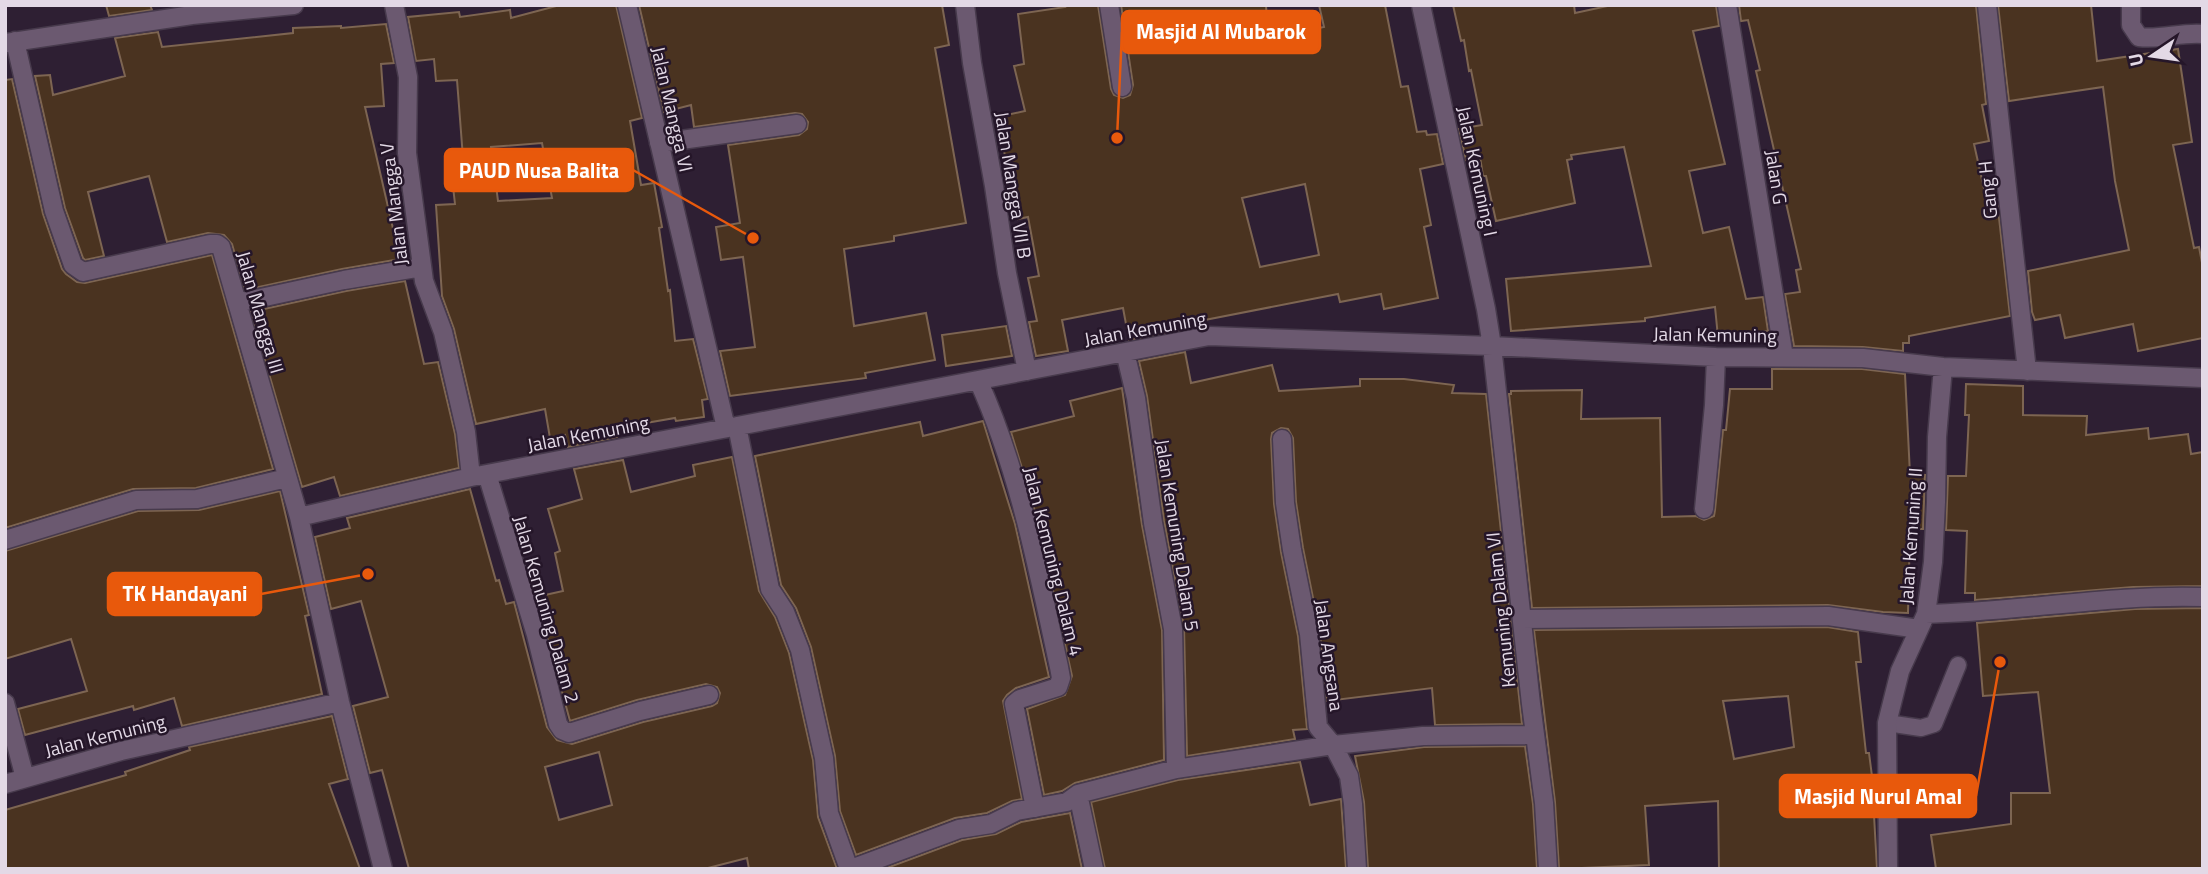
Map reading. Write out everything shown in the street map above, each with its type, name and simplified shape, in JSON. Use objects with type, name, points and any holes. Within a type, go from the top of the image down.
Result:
[{"type":"street","points":[[10,42],[192,15],[294,5]]},
{"type":"street","name":"Jalan Mangga V","points":[[394,5],[408,77],[407,153],[424,281],[443,332],[479,475]]},
{"type":"street","name":"Jalan Mangga VI","points":[[627,5],[771,589],[785,612],[800,650],[824,758],[829,813],[850,869]]},
{"type":"street","name":"Jalan Mangga VII B","points":[[965,5],[1007,273],[1027,371]]},
{"type":"street","points":[[1109,5],[1122,87]]},
{"type":"street","name":"Jalan Kemuning I","points":[[1421,5],[1492,346]]},
{"type":"street","name":"Jalan G","points":[[1727,5],[1784,357]]},
{"type":"street","name":"Gang H","points":[[1987,5],[2027,371]]},
{"type":"street","points":[[2131,5],[2131,25],[2139,37],[2203,34]]},
{"type":"street","name":"Jalan Mangga III","points":[[10,42],[48,190],[73,265],[83,272],[210,244],[220,247],[299,517]]},
{"type":"street","points":[[659,143],[797,124]]},
{"type":"street","points":[[237,303],[344,280],[422,267]]},
{"type":"street","name":"Jalan Kemuning","points":[[299,517],[479,475],[1209,336],[1716,357],[1863,358],[1943,367],[2203,378]]},
{"type":"street","name":"Kemuning Dalam VI","points":[[1492,346],[1544,803],[1548,869]]},
{"type":"street","name":"Jalan Kemuning Dalam 5","points":[[1125,352],[1136,398],[1153,523],[1173,629],[1177,769]]},
{"type":"street","points":[[1704,509],[1716,357]]},
{"type":"street","name":"Jalan Kemuning II","points":[[1888,869],[1886,723],[1900,671],[1922,621],[1933,550],[1937,437],[1943,367]]},
{"type":"street","name":"Jalan Kemuning Dalam 4","points":[[978,380],[994,416],[1018,496],[1061,678],[1058,687],[1020,699],[1014,704],[1035,808]]},
{"type":"street","name":"Jalan Angsana","points":[[1282,439],[1285,503],[1309,634],[1318,727],[1333,745],[1349,776],[1357,869]]},
{"type":"street","name":"Jalan Kemuning Dalam 2","points":[[479,475],[536,635],[558,724],[562,730],[569,733],[640,711],[709,695]]},
{"type":"street","points":[[5,540],[136,500],[197,499],[287,478]]},
{"type":"street","points":[[299,517],[340,702],[383,869]]},
{"type":"street","points":[[1522,619],[1828,616],[1922,621],[2167,596],[2203,597]]},
{"type":"street","name":"Jalan Kemuning","points":[[5,784],[121,751],[340,702]]},
{"type":"street","points":[[5,703],[25,778]]},
{"type":"street","points":[[850,869],[959,829],[991,824],[1017,811],[1067,802],[1078,794],[1177,769],[1333,745],[1423,736],[1535,735]]},
{"type":"street","points":[[1078,794],[1094,869]]},
{"type":"lane","points":[[1886,723],[1921,728],[1934,724],[1958,665]]},
{"type":"building","points":[[106,5],[150,5],[152,10],[109,16]]},
{"type":"building","points":[[560,5],[616,5],[642,118],[630,121],[641,185],[654,183],[662,227],[659,228],[668,291],[670,290],[675,341],[693,339],[708,399],[702,400],[704,417],[676,421],[675,418],[617,428],[617,437],[568,447],[565,435],[550,438],[545,409],[476,424],[454,329],[442,296],[436,205],[455,204],[450,160],[463,158],[457,80],[436,81],[434,59],[416,61],[408,17],[459,12],[460,17],[510,10],[511,18]],"holes":[[[542,143],[552,198],[498,201],[491,147]]]},
{"type":"building","points":[[639,5],[942,5],[949,45],[935,48],[966,223],[894,236],[894,241],[844,249],[854,326],[926,313],[935,360],[865,373],[866,378],[730,396],[720,351],[755,347],[743,257],[721,260],[716,227],[740,223],[728,145],[799,135],[807,129],[808,122],[802,114],[795,113],[694,127],[691,105],[664,112]]},
{"type":"building","points":[[1064,5],[1098,5],[1111,89],[1114,95],[1123,98],[1130,95],[1133,85],[1121,5],[1266,5],[1268,38],[1324,27],[1319,5],[1385,5],[1401,87],[1408,86],[1417,132],[1437,134],[1443,164],[1420,169],[1431,225],[1424,227],[1438,298],[1384,309],[1381,294],[1340,302],[1338,294],[1179,325],[1180,330],[1129,340],[1123,308],[1062,320],[1068,351],[1036,356],[1029,322],[1037,321],[1028,278],[1039,276],[1028,217],[1018,219],[997,117],[1025,111],[1014,66],[1024,64],[1018,14],[1065,7]],"holes":[[[1305,184],[1319,255],[1260,267],[1242,198]]]},
{"type":"building","points":[[1453,5],[1574,5],[1575,13],[1612,5],[1716,5],[1719,26],[1693,31],[1725,164],[1689,171],[1703,233],[1729,227],[1746,299],[1763,297],[1768,331],[1718,337],[1715,307],[1645,318],[1645,321],[1511,331],[1506,279],[1651,266],[1624,147],[1571,155],[1572,159],[1567,160],[1575,203],[1496,221],[1480,157],[1466,160],[1459,129],[1482,125],[1464,40],[1461,41]]},
{"type":"building","points":[[1739,5],[1976,5],[1986,104],[1982,105],[1989,141],[1974,144],[1987,202],[1997,200],[2010,316],[1909,336],[1909,343],[1903,343],[1903,351],[1863,347],[1794,346],[1785,294],[1800,292],[1796,270],[1801,269],[1756,71],[1760,70],[1748,20],[1741,21]]},
{"type":"building","points":[[1998,5],[2091,5],[2097,61],[2178,49],[2192,142],[2173,145],[2194,248],[2199,247],[2203,268],[2203,338],[2138,351],[2133,324],[2065,338],[2060,315],[2035,320],[2028,271],[2129,250],[2115,181],[2103,87],[2009,101]]},
{"type":"building","points":[[386,24],[394,63],[381,64],[384,106],[365,107],[400,259],[245,290],[232,244],[224,235],[208,233],[167,242],[149,176],[88,192],[104,256],[85,260],[83,258],[65,208],[35,76],[50,75],[53,95],[125,76],[115,38],[158,32],[162,47],[293,33],[293,28]]},
{"type":"building","points":[[12,79],[43,214],[66,274],[77,282],[85,283],[212,255],[273,469],[196,488],[133,489],[5,528],[5,80]]},
{"type":"building","points":[[405,281],[424,364],[438,362],[455,434],[459,468],[340,496],[334,477],[302,487],[251,312]]},
{"type":"building","points":[[1006,326],[1012,356],[946,366],[942,335]]},
{"type":"building","points":[[1185,352],[1191,383],[1272,365],[1279,391],[1360,386],[1360,379],[1404,379],[1454,385],[1452,393],[1486,394],[1522,724],[1435,725],[1432,688],[1327,701],[1320,633],[1296,502],[1293,438],[1288,429],[1281,428],[1272,433],[1271,439],[1274,504],[1298,636],[1307,729],[1293,730],[1295,739],[1187,756],[1184,627],[1139,361]]},
{"type":"building","points":[[1772,369],[1862,369],[1905,374],[1910,474],[1925,475],[1923,529],[1910,529],[1908,613],[1828,605],[1532,608],[1509,394],[1511,391],[1582,390],[1581,419],[1660,418],[1662,517],[1696,516],[1704,520],[1714,516],[1730,389],[1772,389]]},
{"type":"building","points":[[1966,384],[2023,386],[2023,415],[2087,416],[2086,435],[2148,428],[2149,439],[2188,434],[2191,454],[2203,452],[2203,586],[2133,587],[1975,600],[1975,593],[1965,593],[1967,531],[1946,530],[1948,476],[1966,476],[1969,415],[1965,415]]},
{"type":"building","points":[[1122,388],[1142,525],[1162,630],[1164,760],[1075,783],[1062,791],[1044,795],[1027,709],[1065,695],[1072,676],[1037,518],[1011,432],[1074,416],[1070,401]]},
{"type":"building","points":[[983,421],[1015,524],[1049,677],[1016,688],[1003,701],[1022,799],[987,813],[955,818],[856,855],[840,811],[835,756],[811,647],[796,608],[781,585],[755,456],[920,422],[923,436]]},
{"type":"building","points":[[732,457],[759,591],[775,617],[789,653],[813,760],[818,817],[837,869],[749,869],[747,858],[704,869],[409,869],[382,770],[370,773],[353,706],[388,697],[361,601],[331,609],[315,537],[350,528],[347,518],[470,489],[496,581],[499,580],[506,604],[514,602],[547,727],[557,740],[572,744],[717,703],[720,693],[717,687],[706,684],[637,700],[570,721],[536,597],[563,591],[555,553],[560,551],[548,509],[582,499],[574,469],[623,460],[631,492],[695,476],[693,465]],"holes":[[[599,752],[612,805],[559,820],[545,767]]]},
{"type":"building","points":[[280,491],[309,615],[305,616],[322,694],[182,726],[174,698],[134,710],[133,706],[25,735],[18,709],[87,691],[71,639],[5,659],[5,551],[138,511],[199,510]]},
{"type":"building","points":[[2203,608],[2203,869],[1936,869],[1931,835],[2011,824],[2011,793],[2050,793],[2038,692],[1983,696],[1977,623],[2135,609]]},
{"type":"building","points":[[1827,627],[1858,632],[1861,662],[1856,662],[1866,753],[1869,753],[1873,784],[1876,783],[1874,815],[1877,869],[1719,869],[1718,801],[1645,806],[1649,865],[1559,869],[1555,802],[1534,630]],"holes":[[[1788,696],[1794,747],[1734,759],[1723,701]]]},
{"type":"building","points":[[332,716],[348,779],[329,784],[360,869],[5,869],[5,810],[126,775],[125,772],[190,750],[189,747]]},
{"type":"building","points":[[1525,746],[1533,804],[1537,869],[1368,869],[1364,802],[1355,756],[1424,747]]},
{"type":"building","points":[[1300,762],[1310,805],[1341,799],[1346,869],[1105,869],[1091,802],[1178,780]]},
{"type":"building","points":[[1070,813],[1082,869],[884,869],[962,840],[996,834],[1021,822]]},
{"type":"place","name":"Masjid Al Mubarok","points":[[1117,138]]},
{"type":"place","name":"PAUD Nusa Balita","points":[[753,238]]},
{"type":"place","name":"TK Handayani","points":[[368,574]]},
{"type":"place","name":"Masjid Nurul Amal","points":[[2000,662]]}]
